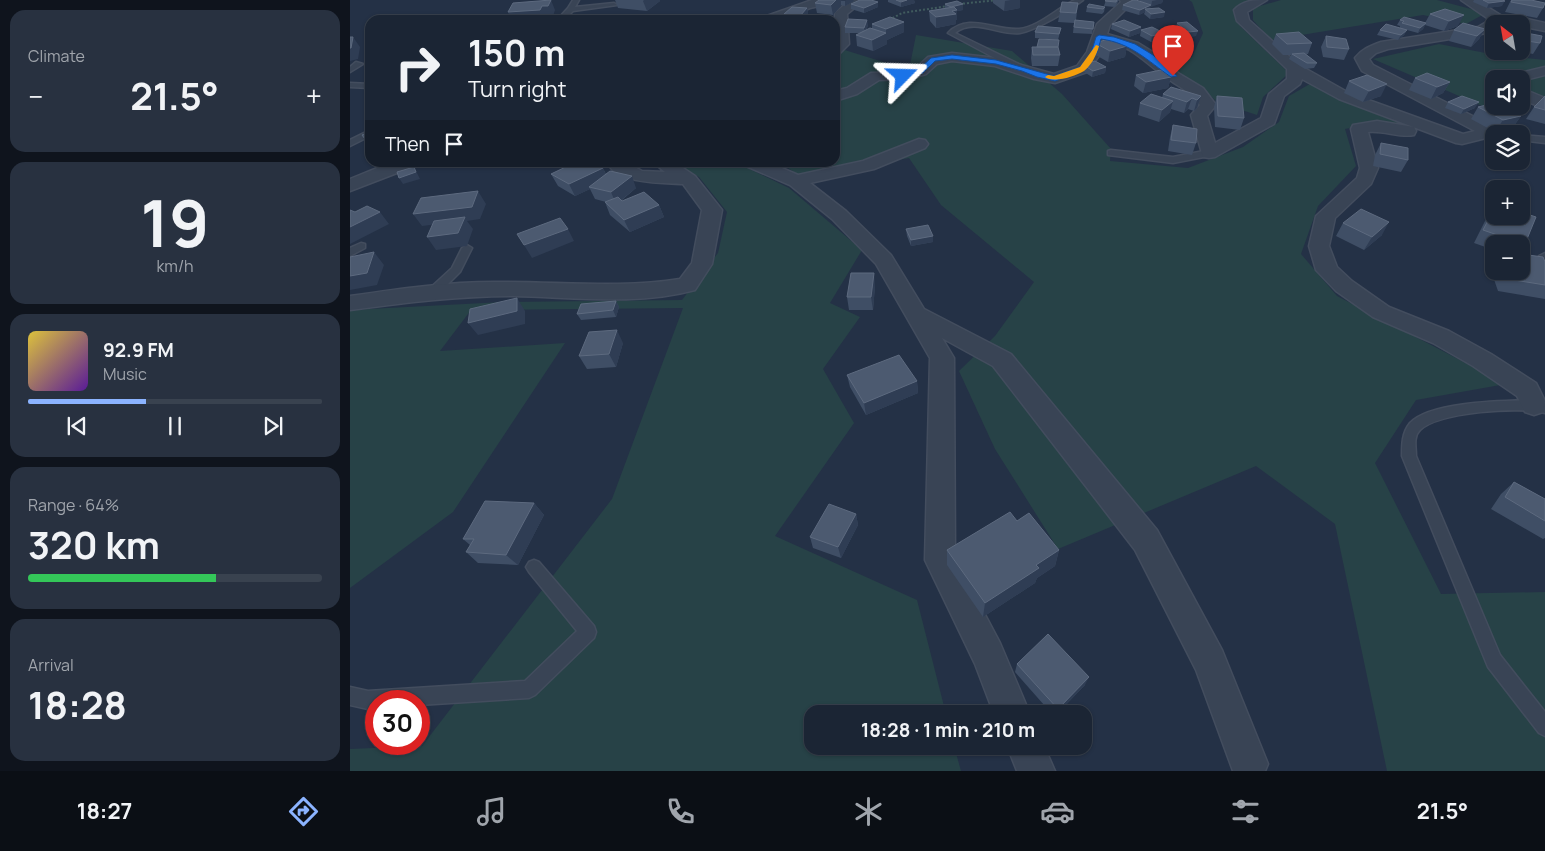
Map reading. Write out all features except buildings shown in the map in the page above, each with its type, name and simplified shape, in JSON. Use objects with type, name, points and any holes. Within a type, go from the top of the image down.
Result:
[{"type":"street","points":[[781,15],[806,5],[829,0]]},
{"type":"street","points":[[840,46],[842,44],[841,13],[858,0]]},
{"type":"street","points":[[840,95],[852,91],[876,76],[903,76],[921,71],[933,60],[952,57],[996,62],[1039,76],[1055,78],[1082,69],[1094,53],[1104,24],[1125,6],[1128,2],[1126,0]]},
{"type":"street","points":[[1261,0],[1240,10],[1243,21],[1294,68],[1344,96],[1462,139]]},
{"type":"street","points":[[1467,0],[1491,15]]},
{"type":"street","points":[[1530,24],[1545,28]]},
{"type":"street","points":[[1485,28],[1386,45],[1371,50],[1362,58],[1367,68],[1381,76],[1485,128]]},
{"type":"street","points":[[1099,37],[1112,38],[1133,46],[1151,57],[1173,76],[1198,91],[1208,105],[1199,116],[1209,153],[1268,121],[1277,94],[1295,80],[1294,68]]},
{"type":"street","points":[[1530,75],[1545,71]]},
{"type":"street","points":[[1530,97],[1545,104]]},
{"type":"street","points":[[1485,135],[1462,139],[1437,138],[1383,126],[1369,125],[1359,129],[1368,168],[1364,180],[1326,216],[1319,246],[1327,270],[1344,286],[1381,312],[1441,338],[1482,360],[1527,390],[1539,407]]},
{"type":"street","points":[[796,181],[868,165],[919,144]]},
{"type":"street","points":[[350,185],[396,167]]},
{"type":"street","points":[[621,167],[638,176],[689,180]]},
{"type":"street","points":[[350,303],[432,293],[512,289],[600,293],[657,291],[687,284],[702,264],[712,210],[689,180],[669,167]]},
{"type":"street","points":[[764,167],[796,181],[839,215],[884,260],[942,358],[940,560],[988,654],[1008,705]]},
{"type":"street","points":[[918,315],[1002,360],[1146,540],[1210,662],[1249,764]]},
{"type":"street","points":[[1029,755],[1036,771]]},
{"type":"lane","points":[[565,15],[576,0]]},
{"type":"lane","points":[[1024,70],[951,33],[955,29],[969,25],[1020,31],[1038,24],[1048,16],[1080,0]]},
{"type":"lane","points":[[571,9],[614,5]]},
{"type":"lane","points":[[350,70],[359,64]]},
{"type":"lane","points":[[350,85],[365,86]]},
{"type":"lane","points":[[350,142],[365,135]]},
{"type":"lane","points":[[1530,138],[1545,140]]},
{"type":"lane","points":[[1111,153],[1173,160],[1209,153]]},
{"type":"lane","points":[[350,253],[361,246]]},
{"type":"lane","points":[[432,293],[456,270],[467,248]]},
{"type":"lane","points":[[1539,407],[1446,411],[1422,420],[1409,436],[1409,456],[1494,661],[1545,727]]},
{"type":"lane","points":[[350,696],[368,700],[529,689],[588,632],[534,567]]},
{"type":"path","points":[[888,21],[902,13],[998,0]]},
{"type":"green space","points":[[1189,0],[1253,0],[1238,7],[1240,26],[1289,73],[1263,97],[1257,115],[1217,102],[1201,87],[1169,67],[1192,57],[1203,33],[1192,2]]},
{"type":"green space","points":[[1281,0],[1437,0],[1486,13],[1466,24],[1423,15],[1271,40],[1253,20],[1253,8]]},
{"type":"green space","points":[[916,35],[1012,51],[1062,94],[1111,149],[1110,161],[1188,168],[1243,147],[1279,122],[1289,96],[1315,81],[1434,130],[1380,122],[1345,129],[1356,166],[1318,206],[1301,254],[1337,296],[1506,384],[1416,400],[1375,463],[1441,594],[1545,592],[1545,771],[1387,771],[1335,524],[1256,466],[1058,549],[995,449],[959,371],[995,336],[1034,282],[941,205],[909,158],[801,177],[787,167],[840,167],[840,49],[909,70]]},
{"type":"green space","points":[[1439,44],[1485,53],[1485,60],[1530,60],[1530,58],[1545,60],[1545,104],[1530,102],[1530,70],[1485,70],[1485,107],[1373,59]]},
{"type":"green space","points":[[682,167],[745,167],[789,188],[862,250],[830,303],[860,317],[823,369],[854,423],[775,536],[917,600],[944,705],[804,705],[804,755],[957,755],[961,771],[350,771],[350,749],[365,748],[365,755],[430,755],[430,736],[612,499],[683,308],[471,310],[440,351],[565,343],[453,512],[350,588],[350,310],[503,302],[682,300],[718,253],[727,212],[699,177]]},
{"type":"slow traffic","points":[[1048,77],[1055,78],[1082,69],[1094,53],[1096,46]]},
{"type":"route","points":[[903,76],[921,71],[933,60],[952,57],[996,62],[1039,76],[1055,78],[1082,69],[1094,53],[1099,37],[1112,38],[1133,46],[1151,57],[1173,76]]}]
